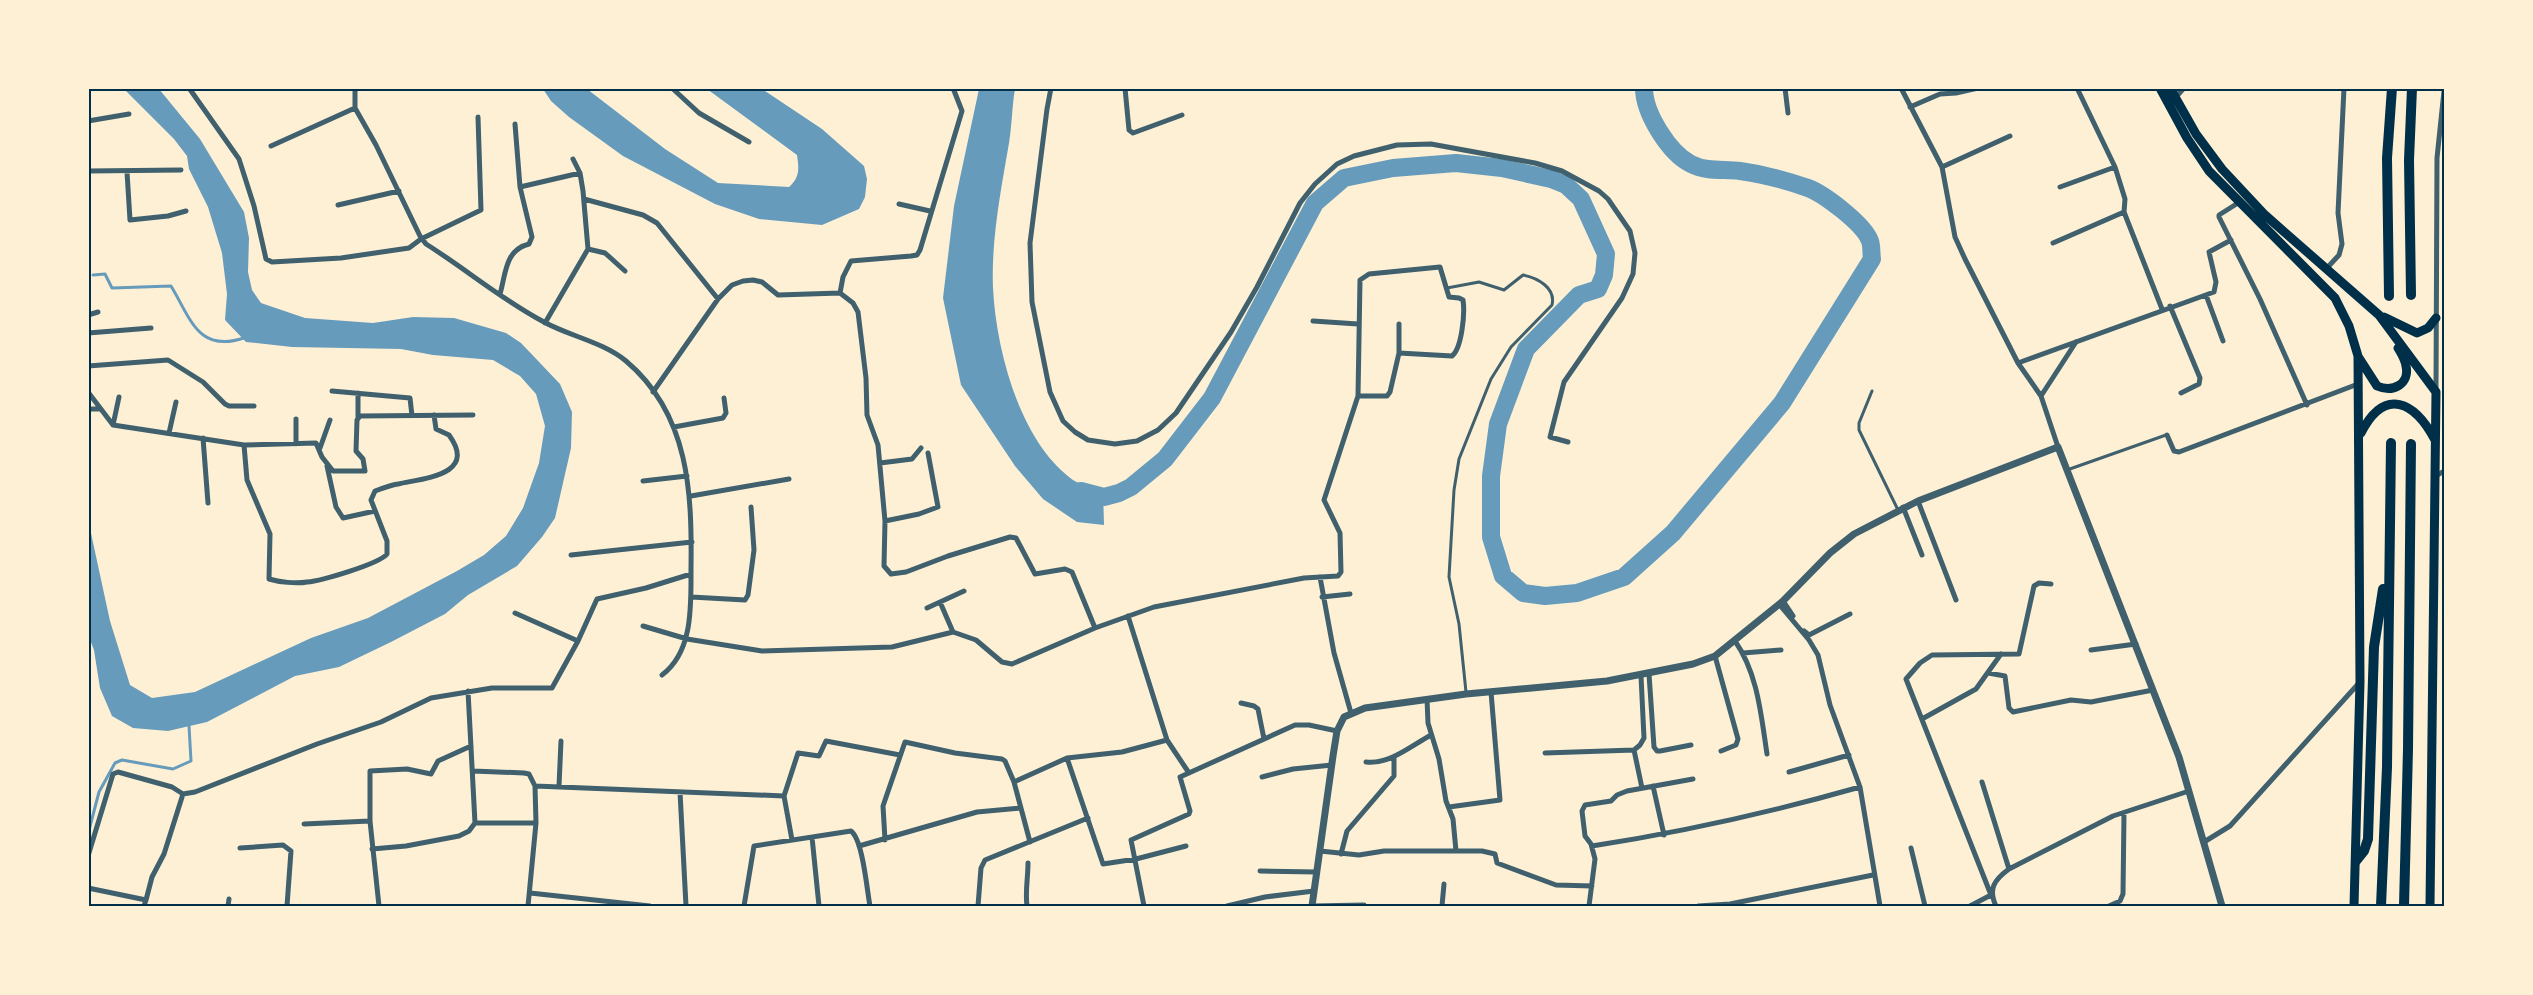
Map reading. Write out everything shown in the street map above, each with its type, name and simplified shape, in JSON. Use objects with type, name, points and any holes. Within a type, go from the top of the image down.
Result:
[{"type":"highway","points":[[2160,88],[2198,156],[2209,171],[2238,203],[2298,258],[2335,298],[2352,332],[2358,356],[2360,682],[2354,906]]},
{"type":"highway","points":[[2170,88],[2207,150],[2229,178],[2244,195],[2381,317],[2436,392],[2436,442],[2440,473],[2430,906]]},
{"type":"highway","points":[[2389,296],[2387,158],[2392,88]]},
{"type":"highway","points":[[2411,296],[2409,160],[2412,88]]},
{"type":"highway","points":[[2335,298],[2347,287]]},
{"type":"highway","points":[[2381,317],[2417,333],[2428,328],[2436,318]]},
{"type":"highway","points":[[2358,356],[2377,386],[2391,389],[2404,381],[2406,363],[2381,317]]},
{"type":"highway","points":[[2360,436],[2371,418],[2381,409],[2400,405],[2418,413],[2436,442]]},
{"type":"highway","points":[[2381,906],[2387,767],[2391,442]]},
{"type":"highway","points":[[2404,906],[2411,444]]},
{"type":"highway","points":[[2356,861],[2364,851],[2368,840],[2374,647],[2389,555]]},
{"type":"street","points":[[189,88],[239,159],[268,261],[341,258],[409,249],[422,239],[481,210],[478,117]]},
{"type":"street","points":[[355,88],[356,108],[422,239],[544,323],[625,360],[652,392],[674,427],[691,496],[691,597],[687,639],[674,666],[662,675]]},
{"type":"street","points":[[672,88],[699,113],[749,142]]},
{"type":"street","points":[[840,293],[843,277],[851,261],[916,255],[920,250],[962,111],[953,88]]},
{"type":"street","points":[[1052,88],[1047,109],[1029,265],[1034,313],[1050,392],[1063,421],[1075,432],[1088,440],[1115,444],[1137,441],[1158,430],[1176,413],[1231,332],[1300,203],[1315,184],[1337,164],[1354,156],[1396,145],[1431,144],[1535,163],[1562,171],[1599,191],[1608,199],[1630,231],[1635,253],[1633,274],[1622,298],[1572,367],[1561,388],[1550,437],[1568,442]]},
{"type":"street","points":[[1125,88],[1128,130],[1133,133],[1182,115]]},
{"type":"street","points":[[1785,88],[1788,114]]},
{"type":"street","points":[[1901,88],[1942,167],[1955,237],[2018,363],[2041,396],[2066,470],[2179,757],[2222,906]]},
{"type":"street","points":[[1910,107],[1940,94],[1978,88]]},
{"type":"street","points":[[2077,88],[2115,167],[2126,199],[2124,212],[2162,309]]},
{"type":"street","points":[[2175,98],[2184,88]]},
{"type":"street","points":[[2326,269],[2339,255],[2342,244],[2338,213],[2344,88]]},
{"type":"street","points":[[2436,392],[2437,158],[2445,91]]},
{"type":"street","points":[[271,146],[356,108]]},
{"type":"street","points":[[88,121],[129,114]]},
{"type":"street","points":[[500,294],[511,254],[519,247],[529,244],[532,237],[520,188],[515,124]]},
{"type":"street","points":[[1942,167],[2010,136]]},
{"type":"street","points":[[2437,158],[2445,155]]},
{"type":"street","points":[[544,323],[588,249],[580,173],[573,159]]},
{"type":"street","points":[[2060,187],[2115,167]]},
{"type":"street","points":[[88,171],[181,170]]},
{"type":"street","points":[[127,172],[130,220],[168,216],[186,211]]},
{"type":"street","points":[[520,188],[580,173]]},
{"type":"street","points":[[338,205],[399,191]]},
{"type":"street","points":[[584,199],[643,215],[657,223],[718,299]]},
{"type":"street","points":[[2238,203],[2219,216],[2292,368],[2307,405]]},
{"type":"street","points":[[899,204],[930,211]]},
{"type":"street","points":[[2053,243],[2124,212]]},
{"type":"street","points":[[2018,363],[2170,306],[2214,292],[2217,287],[2209,252],[2230,240]]},
{"type":"street","points":[[588,249],[605,253],[625,271]]},
{"type":"street","points":[[643,626],[687,639],[762,651],[892,647],[953,632],[976,640],[1002,662],[1011,664],[1095,628],[1178,602],[1320,576],[1338,576],[1341,572],[1340,530],[1324,500],[1358,396],[1360,280],[1369,274],[1440,267],[1449,297],[1460,298],[1464,307],[1455,354],[1399,352]]},
{"type":"street","points":[[652,392],[718,299],[732,285],[743,280],[762,282],[778,295],[840,293],[854,303],[858,312],[865,370],[867,415],[877,440],[880,463],[885,521],[884,566],[889,573],[906,572],[948,556],[1013,537],[1018,540],[1035,574],[1065,569],[1072,572],[1095,628]]},
{"type":"street","points":[[2206,295],[2223,341]]},
{"type":"street","points":[[2170,306],[2200,378],[2196,387],[2181,393]]},
{"type":"street","points":[[88,315],[98,312]]},
{"type":"street","points":[[1312,321],[1358,324]]},
{"type":"street","points":[[1358,396],[1388,394],[1399,352],[1399,324]]},
{"type":"street","points":[[88,333],[151,328]]},
{"type":"street","points":[[2041,396],[2077,340]]},
{"type":"street","points":[[88,366],[164,358],[203,382],[229,406],[254,406]]},
{"type":"street","points":[[2167,435],[2174,451],[2179,452],[2359,384]]},
{"type":"street","points":[[332,391],[410,398],[412,416]]},
{"type":"street","points":[[88,392],[113,425],[244,445],[316,443],[322,457],[336,472],[365,471],[363,459],[356,451],[358,393]]},
{"type":"street","points":[[113,425],[118,397]]},
{"type":"street","points":[[674,427],[723,418],[726,413],[724,398]]},
{"type":"street","points":[[169,434],[176,402]]},
{"type":"street","points":[[88,409],[99,409]]},
{"type":"street","points":[[244,445],[247,480],[270,534],[268,576],[271,580],[309,582],[361,568],[384,558],[389,546],[371,496],[375,491],[444,473],[456,462],[458,455],[452,438],[437,431],[434,415]]},
{"type":"street","points":[[358,417],[473,415]]},
{"type":"street","points":[[296,444],[297,419]]},
{"type":"street","points":[[320,448],[330,420]]},
{"type":"street","points":[[203,438],[208,503]]},
{"type":"street","points":[[1364,905],[1312,906],[1337,731],[1344,717],[1365,708],[1427,699],[1641,676],[1693,664],[1715,656],[1781,603],[1839,545],[1854,534],[1917,501],[2058,447]]},
{"type":"street","points":[[880,463],[912,459],[921,448]]},
{"type":"street","points":[[885,521],[919,514],[938,507],[928,453]]},
{"type":"street","points":[[326,461],[336,507],[343,518],[375,511]]},
{"type":"street","points":[[643,481],[687,476]]},
{"type":"street","points":[[691,496],[789,479]]},
{"type":"street","points":[[1917,501],[1956,600]]},
{"type":"street","points":[[691,597],[745,600],[748,595],[754,550],[751,507]]},
{"type":"street","points":[[1900,509],[1922,555]]},
{"type":"street","points":[[571,555],[692,542]]},
{"type":"street","points":[[88,856],[113,774],[118,772],[172,787],[183,794],[195,792],[317,744],[381,722],[431,698],[492,688],[552,688],[578,641],[593,603],[599,597],[646,588],[692,574]]},
{"type":"street","points":[[1320,576],[1334,653],[1351,713]]},
{"type":"street","points":[[1996,906],[1906,679],[1920,663],[1932,655],[2018,655],[2021,652],[2034,586],[2039,583],[2051,584]]},
{"type":"street","points":[[927,608],[964,591]]},
{"type":"street","points":[[1322,597],[1350,594]]},
{"type":"street","points":[[940,602],[953,632]]},
{"type":"street","points":[[1781,603],[1809,635],[1850,614]]},
{"type":"street","points":[[1781,603],[1818,656],[1830,705],[1860,787],[1880,906]]},
{"type":"street","points":[[515,614],[578,641]]},
{"type":"street","points":[[1128,616],[1167,740],[1189,773]]},
{"type":"street","points":[[1735,641],[1743,653],[1755,685],[1767,754]]},
{"type":"street","points":[[2091,650],[2136,644]]},
{"type":"street","points":[[1743,653],[1781,650]]},
{"type":"street","points":[[1922,719],[1972,693],[2001,654]]},
{"type":"street","points":[[1715,656],[1738,740],[1736,745],[1721,751]]},
{"type":"street","points":[[1988,673],[2006,676],[2009,708],[2013,712],[2070,700],[2091,702],[2153,690]]},
{"type":"street","points":[[1649,674],[1654,747],[1660,751],[1691,745]]},
{"type":"street","points":[[1545,753],[1634,750],[1644,738],[1641,676]]},
{"type":"street","points":[[2204,842],[2230,826],[2360,682]]},
{"type":"street","points":[[372,849],[406,846],[459,836],[469,831],[475,823],[468,691]]},
{"type":"street","points":[[1449,807],[1500,800],[1491,692]]},
{"type":"street","points":[[1427,699],[1431,735],[1456,831],[1456,851]]},
{"type":"street","points":[[1241,704],[1258,709],[1264,739]]},
{"type":"street","points":[[1144,906],[1136,859],[1131,844],[1133,837],[1189,814],[1180,777],[1301,724],[1337,731]]},
{"type":"street","points":[[1366,762],[1376,763],[1394,757],[1431,735]]},
{"type":"street","points":[[1014,782],[1067,758],[1122,752],[1167,740]]},
{"type":"street","points":[[559,786],[561,741]]},
{"type":"street","points":[[792,840],[784,796],[798,753],[819,756],[825,742],[828,741],[900,755]]},
{"type":"street","points":[[885,840],[883,806],[904,744],[908,742],[949,752],[995,757],[1005,761],[1014,782],[1030,842]]},
{"type":"street","points":[[379,906],[372,849],[369,774],[372,770],[407,769],[431,774],[438,761],[471,746]]},
{"type":"street","points":[[1634,750],[1642,788]]},
{"type":"street","points":[[1789,772],[1849,755]]},
{"type":"street","points":[[1341,855],[1347,831],[1394,776],[1394,757]]},
{"type":"street","points":[[1067,758],[1103,864],[1136,859],[1186,846]]},
{"type":"street","points":[[1262,777],[1283,771],[1332,765]]},
{"type":"street","points":[[473,771],[529,774],[535,786],[536,823],[528,906]]},
{"type":"street","points":[[1589,906],[1595,859],[1592,846],[1585,837],[1582,811],[1585,805],[1611,801],[1617,795],[1642,788],[1693,779]]},
{"type":"street","points":[[1982,782],[2009,869]]},
{"type":"street","points":[[535,786],[784,796]]},
{"type":"street","points":[[1653,786],[1664,835]]},
{"type":"street","points":[[1592,846],[1664,835],[1695,826],[1782,809],[1860,787]]},
{"type":"street","points":[[1970,906],[1991,895],[1994,882],[2009,869],[2124,813],[2189,791]]},
{"type":"street","points":[[680,792],[686,906]]},
{"type":"street","points":[[88,888],[145,903],[152,877],[164,854],[183,794]]},
{"type":"street","points":[[859,846],[977,812],[1020,808]]},
{"type":"street","points":[[2109,906],[2120,901],[2123,894],[2124,813]]},
{"type":"street","points":[[978,906],[982,863],[985,860],[1088,818]]},
{"type":"street","points":[[304,824],[370,821]]},
{"type":"street","points":[[475,823],[536,823]]},
{"type":"street","points":[[744,906],[752,848],[851,831],[856,835],[859,846],[870,906]]},
{"type":"street","points":[[812,837],[819,906]]},
{"type":"street","points":[[240,848],[283,845],[291,851],[287,906]]},
{"type":"street","points":[[1911,848],[1925,906]]},
{"type":"street","points":[[1320,851],[1341,855],[1383,851],[1456,851],[1494,854],[1497,863],[1556,885],[1592,886]]},
{"type":"street","points":[[1027,906],[1025,893],[1028,887],[1028,863]]},
{"type":"street","points":[[1260,871],[1317,872]]},
{"type":"street","points":[[1698,906],[1721,905],[1873,875]]},
{"type":"street","points":[[1442,906],[1444,884]]},
{"type":"street","points":[[1227,906],[1265,897],[1314,891]]},
{"type":"street","points":[[530,893],[650,906]]},
{"type":"street","points":[[228,906],[229,899]]},
{"type":"lane","points":[[1447,288],[1479,282],[1504,290],[1523,275],[1539,280],[1549,289],[1553,298],[1551,305],[1511,347],[1491,379],[1459,459],[1454,490],[1449,577],[1459,624],[1466,694]]},
{"type":"lane","points":[[1872,391],[1859,423],[1859,430],[1900,509]]},
{"type":"lane","points":[[2066,470],[2167,435]]},
{"type":"water","points":[[124,89],[159,89],[200,139],[244,212],[249,238],[248,272],[252,290],[261,303],[305,318],[373,323],[413,317],[454,318],[506,333],[521,343],[560,384],[572,412],[571,448],[555,518],[517,566],[468,595],[445,614],[339,667],[295,676],[207,722],[168,731],[133,728],[112,716],[100,688],[94,650],[89,637],[89,524],[110,621],[130,685],[152,698],[195,692],[311,638],[368,618],[484,555],[506,536],[523,508],[539,463],[545,426],[536,394],[520,376],[493,360],[433,355],[401,349],[292,347],[246,342],[225,320],[227,294],[222,253],[208,207],[189,169],[187,156],[174,139]]},
{"type":"water","points":[[543,89],[587,89],[665,149],[718,183],[789,187],[798,173],[797,155],[707,89],[762,89],[822,129],[864,166],[867,179],[865,197],[859,209],[822,225],[759,219],[715,204],[623,156],[569,117],[551,101]]},
{"type":"water","points":[[979,89],[1015,89],[997,215],[993,270],[995,312],[1005,364],[1013,391],[1036,440],[1069,477],[1085,485],[1103,489],[1104,525],[1077,522],[1043,499],[1015,466],[961,385],[943,298],[954,206]]},
{"type":"waterway","points":[[1081,491],[1104,497],[1119,493],[1131,487],[1165,459],[1212,398],[1315,203],[1344,178],[1393,168],[1456,163],[1502,168],[1551,179],[1566,185],[1581,199],[1606,254],[1604,275],[1598,289],[1579,295],[1526,349],[1498,424],[1491,476],[1491,537],[1503,576],[1523,593],[1545,596],[1577,593],[1624,577],[1673,533],[1782,403],[1872,259],[1870,241],[1860,226],[1843,210],[1815,191],[1757,174],[1703,168],[1683,159],[1666,142],[1659,131],[1648,109],[1644,88]]},
{"type":"waterway","points":[[93,275],[105,274],[112,288],[171,286],[191,321],[206,337],[216,341],[244,338]]},
{"type":"waterway","points":[[88,834],[99,792],[115,763],[122,760],[173,769],[191,761],[189,726]]}]
